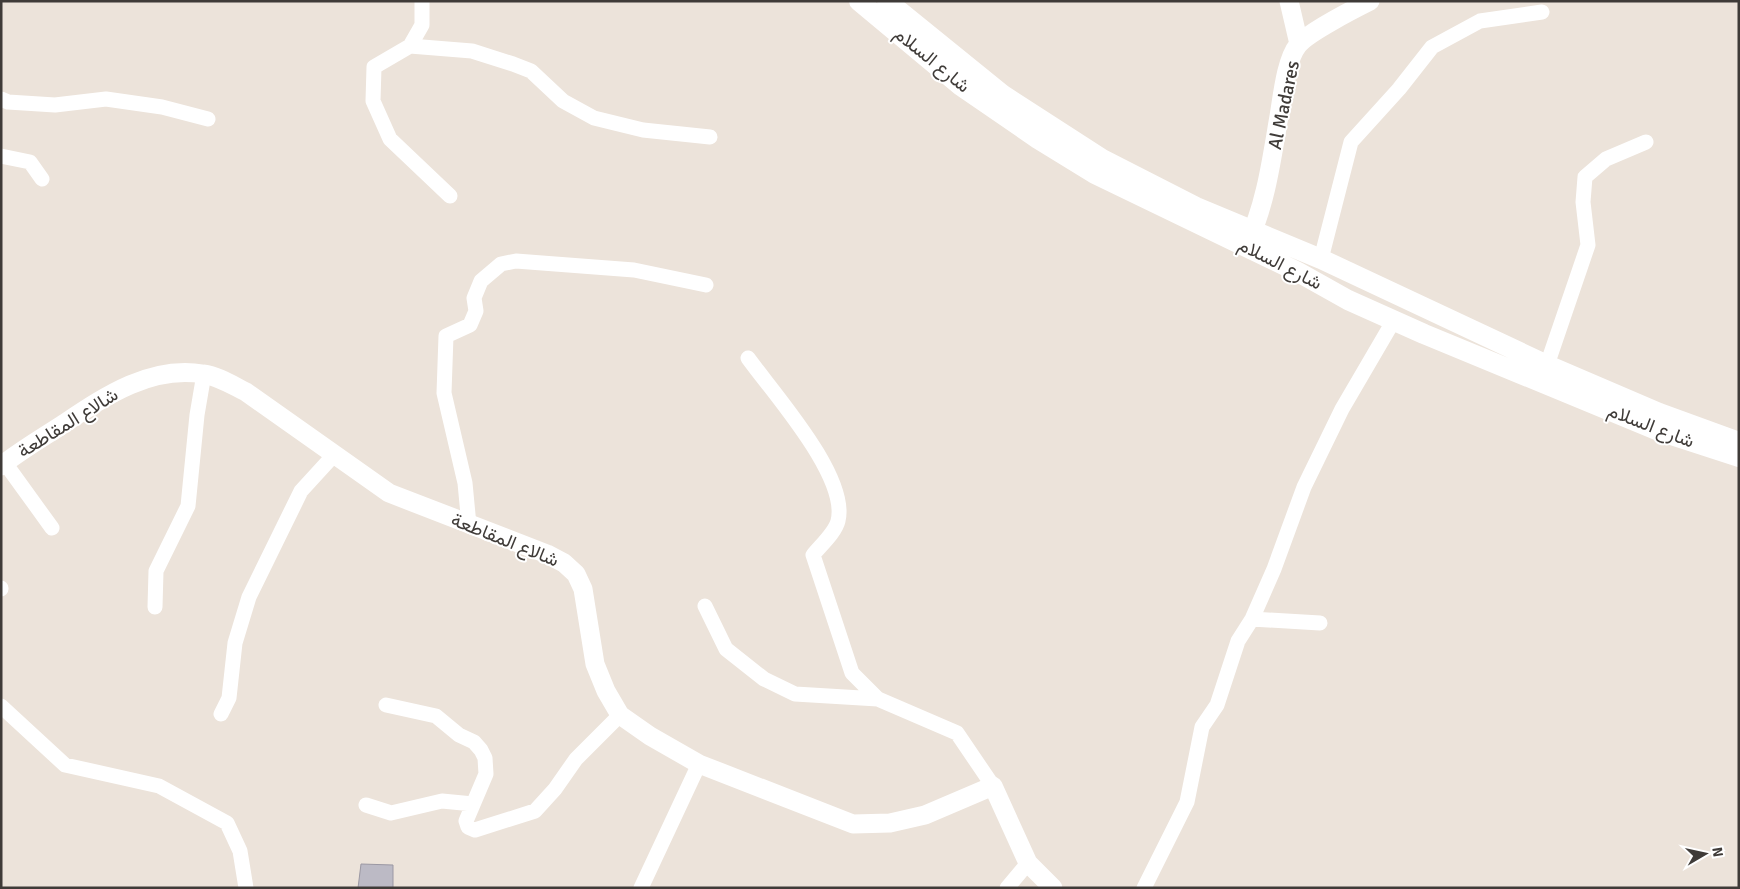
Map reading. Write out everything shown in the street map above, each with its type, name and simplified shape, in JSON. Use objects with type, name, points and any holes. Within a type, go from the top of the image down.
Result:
[{"type":"main road","name":"شارع السلام","points":[[859,1],[961,86],[1038,139],[1095,174],[1249,239],[1321,259],[1468,330],[1547,365],[1658,413],[1739,442]]},
{"type":"main road","name":"شارع السلام","points":[[887,1],[963,65],[1042,122],[1111,164],[1196,207],[1348,300],[1659,431],[1739,457]]},
{"type":"street","points":[[422,1],[422,25],[410,46],[374,67],[373,101],[390,139],[450,196]]},
{"type":"street","points":[[1289,1],[1298,44]]},
{"type":"street","name":"Al Madares","points":[[1249,239],[1264,195],[1290,64],[1298,44],[1350,11],[1370,1]]},
{"type":"street","points":[[1321,259],[1351,142],[1399,89],[1432,46],[1480,20],[1542,12]]},
{"type":"street","points":[[410,46],[472,50],[513,64],[531,72],[564,102],[594,118],[643,130],[710,137]]},
{"type":"street","points":[[1,99],[8,102],[54,105],[106,99],[162,107],[208,120]]},
{"type":"street","points":[[1547,365],[1588,245],[1583,202],[1585,177],[1606,159],[1646,142]]},
{"type":"street","points":[[1,156],[30,162],[42,179]]},
{"type":"street","points":[[469,525],[465,483],[444,393],[446,336],[470,325],[476,311],[474,298],[481,281],[501,264],[516,261],[634,270],[706,285]]},
{"type":"street","points":[[1144,888],[1187,802],[1202,727],[1217,705],[1238,641],[1252,619],[1274,569],[1304,487],[1342,408],[1394,320]]},
{"type":"street","points":[[748,358],[821,457],[840,503],[837,523],[813,555],[852,673],[878,699]]},
{"type":"street","name":"شالاع المقاطعة","points":[[3,464],[104,397],[130,385],[158,375],[182,372],[204,374],[225,380],[246,392],[333,456],[389,493],[547,554],[564,563],[576,574],[583,589],[595,664],[606,692],[620,715],[650,736],[699,764],[853,824],[890,823],[925,815],[993,786]]},
{"type":"street","points":[[156,606],[156,572],[188,506],[197,415],[204,374]]},
{"type":"street","points":[[221,714],[229,698],[235,643],[249,597],[301,490],[333,456]]},
{"type":"street","points":[[3,464],[52,528]]},
{"type":"street","points":[[706,606],[726,649],[764,679],[795,694],[878,699],[956,733],[993,786],[1028,863],[1053,888]]},
{"type":"street","points":[[1252,619],[1320,623]]},
{"type":"street","points":[[386,705],[436,716],[449,724],[457,734],[476,744],[485,758],[486,774],[466,822],[474,830],[534,810],[555,789],[576,759],[620,715]]},
{"type":"street","points":[[1,706],[65,765],[159,786],[227,823],[240,850],[246,888]]},
{"type":"street","points":[[641,888],[699,764]]},
{"type":"street","points":[[366,805],[391,813],[442,801],[473,804]]},
{"type":"street","points":[[1007,888],[1028,863]]},
{"type":"building","points":[[361,864],[393,865],[393,888],[358,888]]}]
